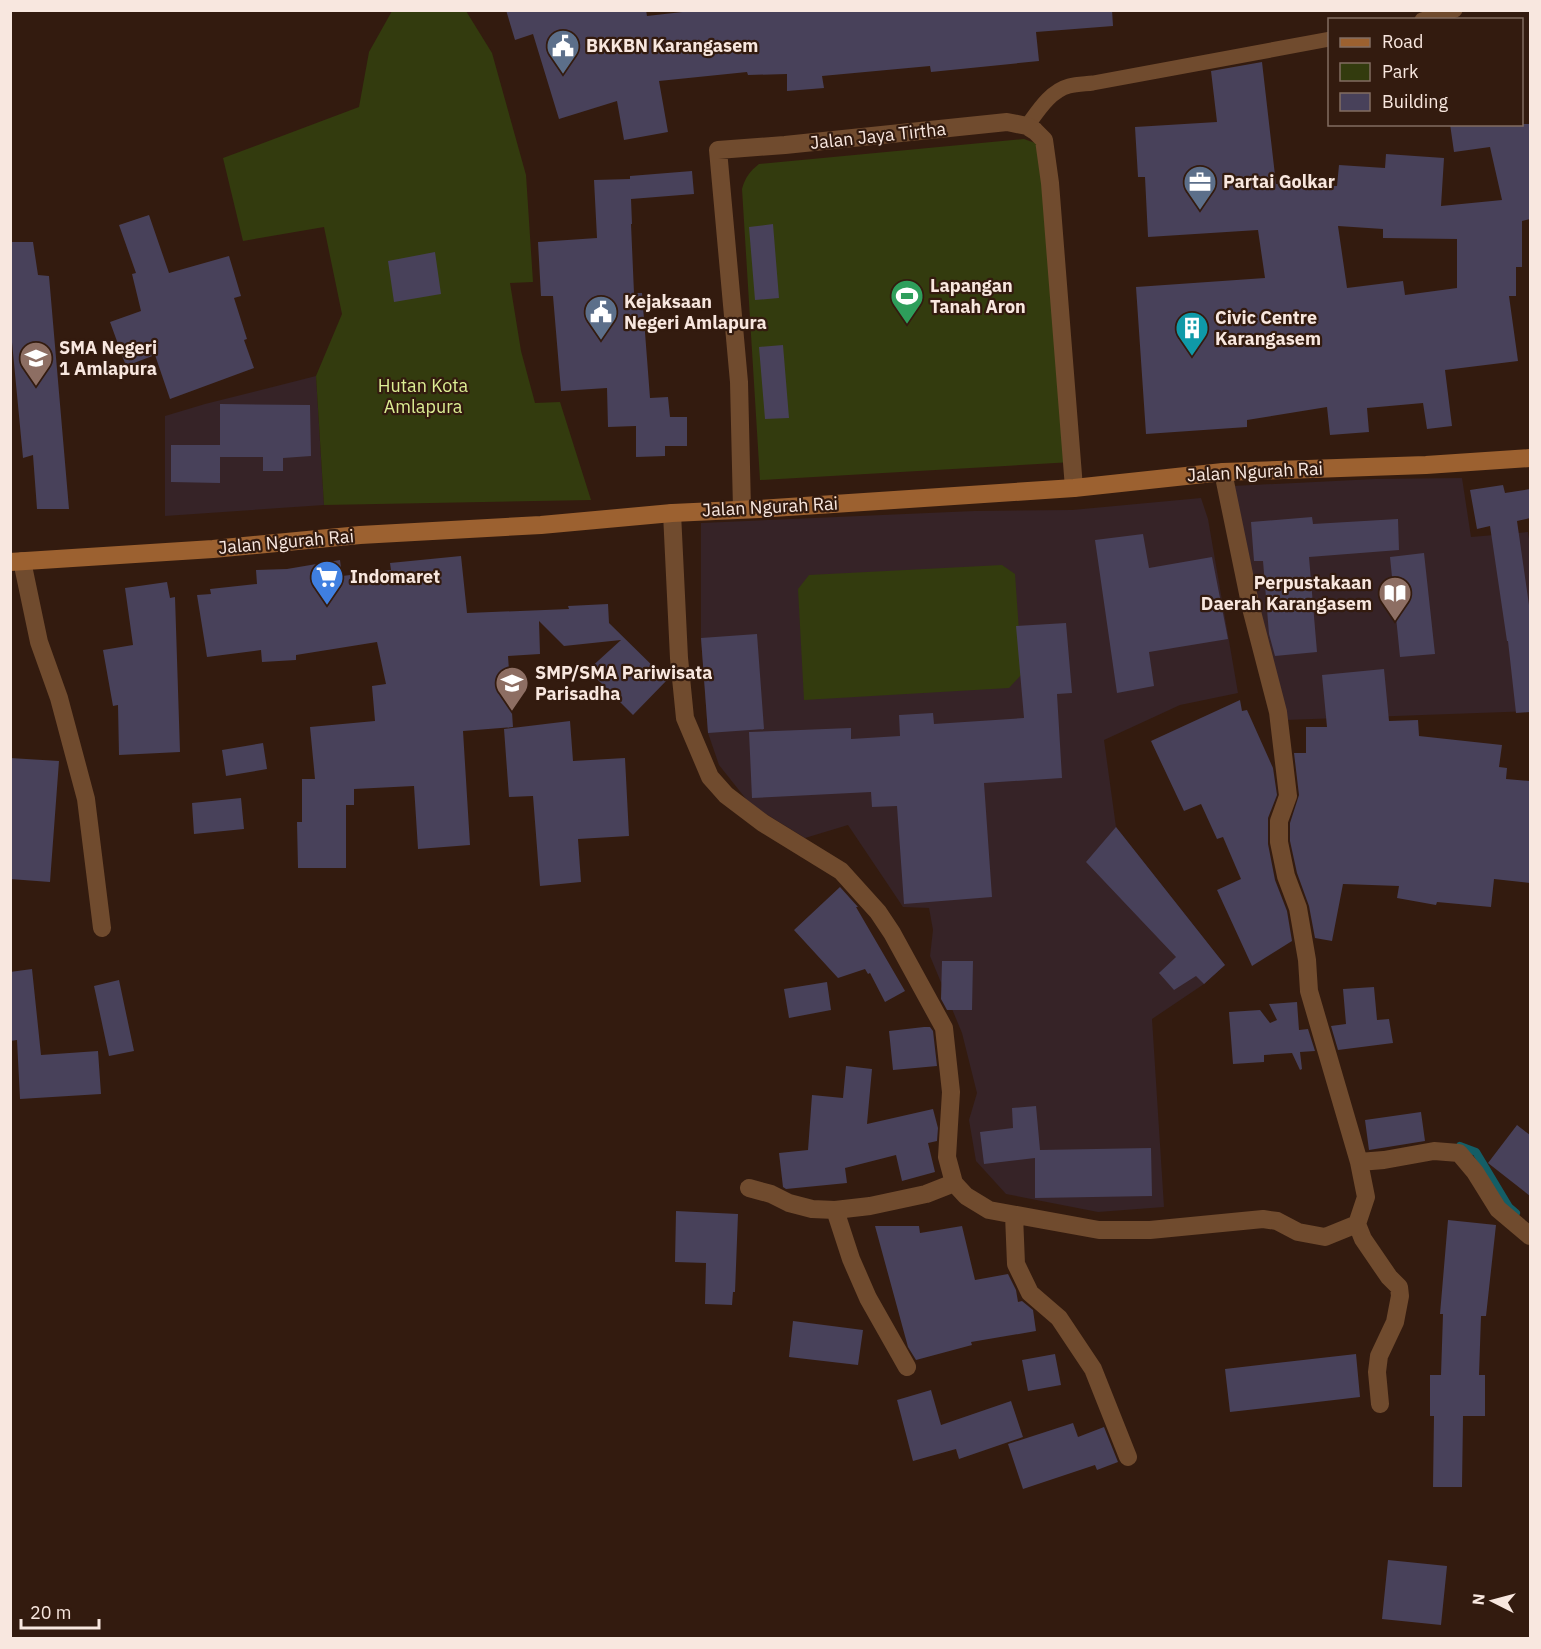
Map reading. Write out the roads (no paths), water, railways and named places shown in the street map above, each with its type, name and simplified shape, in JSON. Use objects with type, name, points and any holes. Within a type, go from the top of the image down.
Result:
[{"type":"street","name":"Jalan Jaya Tirtha","points":[[742,509],[739,382],[718,150],[1007,122],[1027,126]]},
{"type":"street","points":[[1027,126],[1044,140],[1050,183],[1074,488]]},
{"type":"street","name":"Jalan Ngurah Rai","points":[[16,562],[213,549],[360,535],[541,525],[672,513],[1074,488],[1223,472],[1426,465],[1530,458]]},
{"type":"street","points":[[1223,472],[1251,608],[1278,712],[1288,796],[1279,821],[1279,842],[1286,876],[1298,908],[1308,960],[1310,991],[1359,1162],[1366,1197],[1358,1224],[1362,1239],[1389,1277],[1399,1287],[1400,1296],[1395,1322],[1379,1356],[1377,1372],[1380,1404]]},
{"type":"street","points":[[672,513],[679,658],[685,718],[711,777],[726,795],[763,823],[841,871],[879,912],[892,933],[944,1028],[951,1092],[947,1157],[954,1184],[966,1196],[989,1210],[1099,1230],[1150,1230],[1263,1218],[1277,1221],[1299,1232],[1325,1237],[1358,1224]]},
{"type":"street","points":[[16,562],[39,642],[59,698],[86,799],[102,928]]},
{"type":"street","points":[[1359,1162],[1434,1151],[1459,1154],[1475,1172],[1498,1209],[1530,1236]]},
{"type":"street","points":[[749,1188],[812,1209],[834,1210],[870,1206],[926,1194],[954,1184]]},
{"type":"street","points":[[834,1210],[851,1259],[868,1298],[907,1367]]},
{"type":"street","points":[[1014,1215],[1016,1264],[1030,1293],[1059,1318],[1093,1369],[1128,1457]]},
{"type":"lane","points":[[1429,18],[1455,10]]},
{"type":"lane","points":[[1027,126],[1048,99],[1058,90],[1069,86],[1328,39]]},
{"type":"waterway","points":[[1460,1146],[1476,1152],[1509,1207],[1516,1213]]},
{"type":"place","name":"BKKBN Karangasem","points":[[563,75]]},
{"type":"place","name":"Partai Golkar","points":[[1200,211]]},
{"type":"place","name":"Lapangan Tanah Aron","points":[[907,325]]},
{"type":"place","name":"Kejaksaan Negeri Amlapura","points":[[601,341]]},
{"type":"place","name":"Civic Centre Karangasem","points":[[1192,357]]},
{"type":"place","name":"SMA Negeri 1 Amlapura","points":[[36,387]]},
{"type":"place","name":"Indomaret","points":[[327,606]]},
{"type":"place","name":"Perpustakaan Daerah Karangasem","points":[[1395,622]]},
{"type":"place","name":"SMP/SMA Pariwisata Parisadha","points":[[512,712]]},
{"type":"park label","name":"Hutan Kota Amlapura","points":[[423,396]]}]
